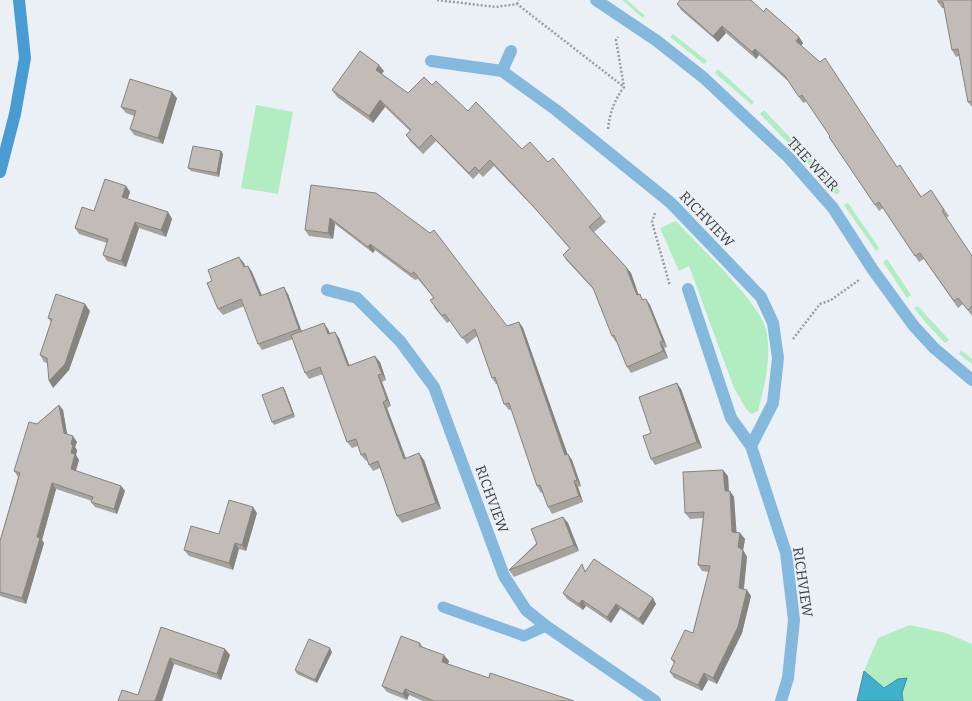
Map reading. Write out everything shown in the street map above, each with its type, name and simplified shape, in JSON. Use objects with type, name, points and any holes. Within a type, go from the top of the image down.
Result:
[{"type":"street","points":[[0,172],[15,114],[26,58],[19,0]]},
{"type":"street","name":"THE WEIR","points":[[598,0],[666,48],[704,78],[789,158],[833,208],[873,270],[913,325],[934,348],[972,380]]},
{"type":"street","points":[[502,71],[511,51]]},
{"type":"street","name":"RICHVIEW","points":[[431,61],[502,71],[556,110],[671,203],[761,297],[773,323],[778,358],[773,403],[751,446]]},
{"type":"street","name":"RICHVIEW","points":[[688,289],[731,418],[751,446],[786,553],[794,620],[788,678],[781,701]]},
{"type":"street","name":"RICHVIEW","points":[[327,290],[357,298],[400,341],[434,387],[504,576],[526,610],[546,626],[656,701]]},
{"type":"lane","points":[[443,607],[524,636],[546,626]]},
{"type":"path","points":[[437,0],[496,7],[517,4],[624,86]]},
{"type":"path","points":[[517,4],[518,0]]},
{"type":"path","points":[[608,130],[610,113],[614,101],[624,86],[616,40],[618,35]]},
{"type":"path","points":[[661,195],[652,222],[670,286],[688,289]]},
{"type":"path","points":[[777,349],[793,340],[820,304],[831,300],[873,270]]},
{"type":"green space","points":[[622,0],[627,0],[645,16],[643,18]]},
{"type":"green space","points":[[673,34],[707,61],[704,64],[670,37]]},
{"type":"green space","points":[[718,69],[754,102],[752,105],[715,73]]},
{"type":"green space","points":[[256,105],[293,112],[278,194],[241,188]]},
{"type":"green space","points":[[764,110],[797,145],[793,148],[760,114]]},
{"type":"green space","points":[[809,156],[840,191],[836,195],[805,160]]},
{"type":"green space","points":[[848,203],[879,248],[876,251],[844,205]]},
{"type":"green space","points":[[676,221],[740,289],[752,304],[766,329],[768,339],[767,370],[758,411],[751,414],[746,409],[734,388],[689,266],[679,271],[660,228]]},
{"type":"green space","points":[[887,259],[911,295],[907,298],[883,262]]},
{"type":"green space","points":[[918,306],[949,340],[945,343],[926,323],[914,308]]},
{"type":"green space","points":[[961,350],[972,359],[972,364],[959,354]]},
{"type":"green space","points":[[910,625],[946,633],[972,644],[972,701],[857,701],[864,671],[878,638]]},
{"type":"water","points":[[864,671],[884,688],[898,679],[907,678],[902,693],[903,701],[857,701]]},
{"type":"building","points":[[680,0],[751,0],[764,12],[766,8],[799,37],[796,41],[820,62],[825,58],[897,167],[900,165],[921,197],[931,190],[944,210],[942,211],[972,256],[972,306],[968,310],[958,298],[954,301],[920,253],[915,256],[879,202],[875,205],[802,95],[799,97],[785,76],[755,49],[752,52],[722,26],[713,36],[677,4]]},
{"type":"building","points":[[938,0],[972,0],[972,101],[968,102],[958,49],[952,50],[943,2],[938,2]]},
{"type":"building","points":[[360,51],[379,65],[376,70],[408,93],[424,77],[432,85],[436,81],[468,111],[476,102],[522,149],[530,142],[548,162],[553,158],[601,216],[589,227],[626,267],[637,295],[640,294],[642,300],[646,299],[663,341],[660,342],[663,351],[627,367],[614,335],[612,336],[593,288],[563,255],[570,248],[490,160],[479,171],[475,167],[469,173],[431,135],[419,148],[406,135],[411,130],[380,100],[369,116],[332,90]]},
{"type":"building","points":[[130,79],[172,92],[158,138],[130,129],[136,111],[121,107]]},
{"type":"building","points":[[193,146],[221,151],[217,173],[188,168]]},
{"type":"building","points":[[105,179],[126,186],[122,197],[168,212],[161,230],[135,222],[121,261],[103,255],[108,239],[75,228],[82,207],[94,211]]},
{"type":"building","points":[[311,185],[376,193],[430,233],[434,230],[507,326],[519,322],[565,455],[568,454],[577,480],[574,481],[579,496],[548,507],[540,485],[537,486],[509,403],[504,404],[495,377],[492,378],[475,329],[462,338],[445,314],[442,316],[430,300],[434,298],[414,272],[411,274],[370,244],[368,247],[330,218],[328,233],[305,230]]},
{"type":"building","points":[[239,257],[244,267],[248,266],[260,296],[284,287],[299,329],[258,344],[241,299],[218,309],[207,283],[212,281],[208,270]]},
{"type":"building","points":[[56,294],[85,304],[65,364],[49,381],[47,358],[40,355],[52,319],[48,318]]},
{"type":"building","points":[[324,323],[328,334],[335,332],[348,366],[375,356],[382,374],[378,375],[387,400],[383,402],[404,459],[419,453],[436,503],[397,516],[378,461],[369,465],[365,453],[361,455],[356,439],[347,442],[320,367],[305,373],[291,335]]},
{"type":"building","points":[[677,383],[697,442],[651,459],[643,436],[651,433],[639,397]]},
{"type":"building","points":[[283,387],[293,414],[272,422],[262,395]]},
{"type":"building","points":[[59,405],[64,433],[73,436],[71,453],[75,454],[71,469],[121,486],[114,509],[91,502],[93,497],[52,483],[37,537],[40,538],[22,598],[0,592],[0,541],[20,473],[14,471],[29,422],[37,424]]},
{"type":"building","points":[[723,470],[725,491],[730,491],[732,532],[740,533],[738,547],[743,550],[739,588],[747,590],[738,627],[713,678],[704,673],[698,685],[670,672],[675,661],[671,659],[685,630],[693,633],[710,566],[698,565],[704,512],[685,513],[683,472]]},
{"type":"building","points":[[229,500],[253,507],[242,545],[235,543],[229,563],[184,550],[191,526],[219,534]]},
{"type":"building","points":[[563,517],[574,545],[509,570],[537,544],[531,529]]},
{"type":"building","points":[[594,559],[653,598],[639,619],[616,604],[607,617],[582,600],[579,604],[563,593],[582,564],[585,572]]},
{"type":"building","points":[[161,627],[225,649],[217,674],[170,658],[155,701],[118,701],[122,690],[138,695]]},
{"type":"building","points":[[401,636],[420,643],[419,646],[444,655],[442,662],[489,678],[490,673],[574,701],[434,701],[405,689],[403,694],[382,686]]},
{"type":"building","points":[[309,639],[330,648],[315,680],[295,670]]}]
